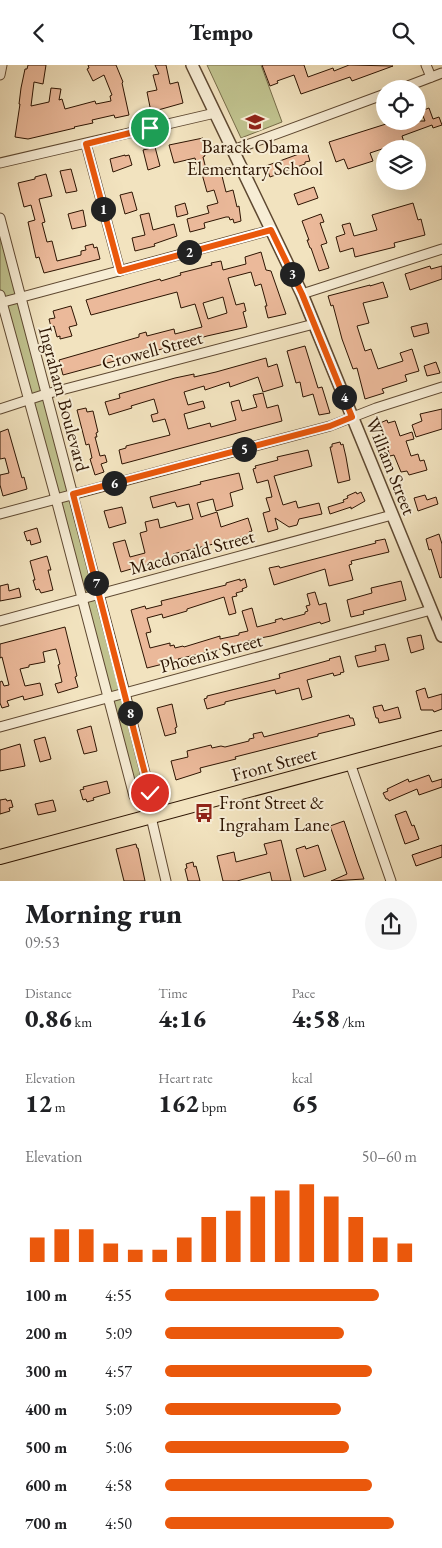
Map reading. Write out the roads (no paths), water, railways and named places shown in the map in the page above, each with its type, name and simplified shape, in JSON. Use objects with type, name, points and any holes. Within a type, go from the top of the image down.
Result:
[{"type":"main road","name":"Front Street","points":[[0,857],[442,739]]},
{"type":"street","points":[[0,75],[2,65]]},
{"type":"street","name":"William Street","points":[[192,65],[302,294],[442,636]]},
{"type":"street","points":[[426,65],[431,77]]},
{"type":"street","points":[[423,80],[442,73]]},
{"type":"street","points":[[233,150],[376,97]]},
{"type":"street","points":[[0,163],[215,113]]},
{"type":"street","points":[[86,144],[120,271]]},
{"type":"street","name":"Ingraham Boulevard","points":[[0,217],[125,693],[150,793],[151,817]]},
{"type":"street","points":[[1,300],[20,298],[271,230]]},
{"type":"street","points":[[302,294],[442,249]]},
{"type":"street","name":"Ingraham Boulevard","points":[[1,300],[56,499],[134,796],[151,817]]},
{"type":"street","name":"Crowell Street","points":[[0,409],[46,394],[314,324]]},
{"type":"street","points":[[0,514],[330,426],[442,387]]},
{"type":"street","name":"Macdonald Street","points":[[0,621],[392,515]]},
{"type":"street","name":"Phoenix Street","points":[[0,727],[431,610]]},
{"type":"street","points":[[350,763],[391,881]]},
{"type":"street","points":[[151,817],[166,881]]},
{"type":"place","name":"Barack Obama Elementary School","points":[[255,122]]},
{"type":"place","name":"Front Street & Ingraham Lane","points":[[204,813]]}]
